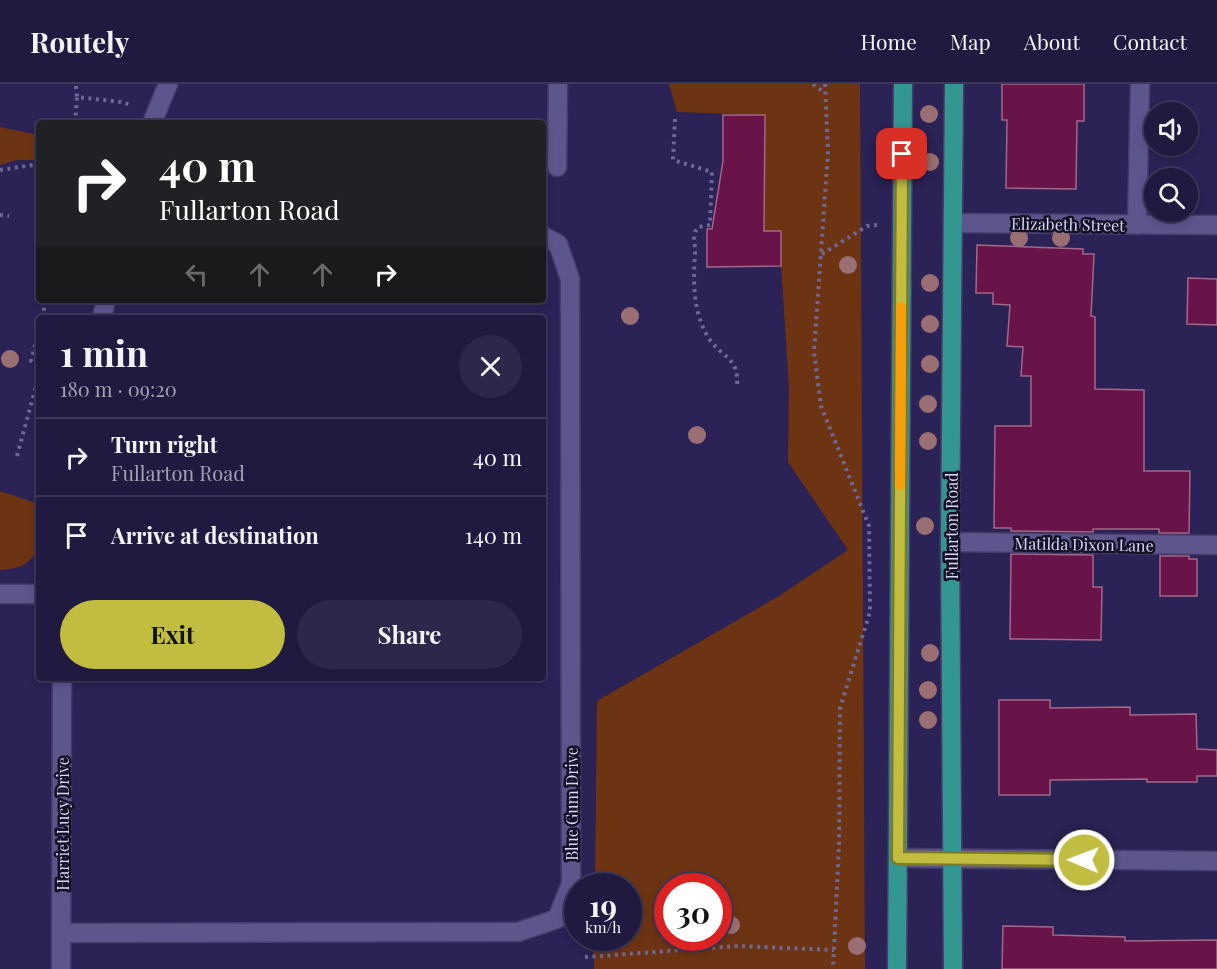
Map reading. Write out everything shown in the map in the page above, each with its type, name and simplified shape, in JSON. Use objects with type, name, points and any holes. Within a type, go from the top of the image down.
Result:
[{"type":"main road","points":[[897,969],[903,84]]},
{"type":"main road","name":"Fullarton Road","points":[[953,969],[950,542],[954,84]]},
{"type":"street","points":[[153,120],[168,84]]},
{"type":"street","points":[[557,167],[558,84]]},
{"type":"street","points":[[1137,225],[1140,84]]},
{"type":"street","name":"Elizabeth Street","points":[[954,223],[1217,225]]},
{"type":"street","name":"Blue Gum Drive","points":[[62,933],[519,932],[557,919],[571,884],[570,279],[558,244],[546,238]]},
{"type":"street","name":"Matilda Dixon Lane","points":[[950,542],[1217,545]]},
{"type":"street","points":[[0,594],[36,594]]},
{"type":"street","name":"Harriet Lucy Drive","points":[[61,969],[62,681]]},
{"type":"street","points":[[898,858],[1217,861]]},
{"type":"path","points":[[813,84],[826,93]]},
{"type":"path","points":[[825,84],[828,152],[814,352],[821,406],[869,526],[870,612],[840,708],[839,845],[833,969]]},
{"type":"path","points":[[75,120],[76,86]]},
{"type":"path","points":[[77,97],[121,102],[137,108]]},
{"type":"path","points":[[675,119],[673,160],[712,172],[710,225],[698,227],[693,240],[696,249],[693,270],[695,302],[710,340],[734,363],[738,375],[737,386]]},
{"type":"path","points":[[0,170],[36,164]]},
{"type":"path","points":[[0,215],[9,216]]},
{"type":"path","points":[[821,254],[867,226]]},
{"type":"path","points":[[36,343],[32,361],[36,362]]},
{"type":"path","points":[[17,456],[36,386]]},
{"type":"path","points":[[585,957],[738,946],[834,950]]},
{"type":"shaded area","points":[[669,84],[860,84],[865,969],[594,969],[594,951],[642,951],[642,873],[595,873],[597,701],[779,596],[848,550],[788,462],[789,387],[781,231],[764,231],[765,115],[677,112]]},
{"type":"shaded area","points":[[0,127],[36,134],[36,160],[17,160],[0,165]]},
{"type":"shaded area","points":[[0,491],[36,503],[36,549],[32,558],[25,564],[0,570]]},
{"type":"building","points":[[1002,84],[1084,84],[1084,121],[1077,121],[1076,189],[1006,188],[1007,120],[1002,120]]},
{"type":"building","points":[[723,115],[765,115],[764,231],[781,231],[781,266],[707,267],[707,229],[712,229],[723,161]]},
{"type":"building","points":[[977,245],[1083,249],[1083,254],[1094,254],[1091,316],[1095,317],[1095,389],[1144,390],[1144,471],[1190,471],[1189,533],[1159,533],[1159,529],[1093,529],[1093,532],[1011,531],[1011,528],[994,528],[995,426],[1031,426],[1031,376],[1021,376],[1023,347],[1007,346],[1010,305],[993,304],[993,293],[976,293]]},
{"type":"building","points":[[1188,278],[1217,279],[1217,325],[1187,324]]},
{"type":"building","points":[[1011,554],[1093,555],[1093,587],[1102,587],[1101,640],[1010,639]]},
{"type":"building","points":[[1160,556],[1189,556],[1189,559],[1197,559],[1197,596],[1160,596]]},
{"type":"building","points":[[999,700],[1050,700],[1050,708],[1130,707],[1130,715],[1196,714],[1197,749],[1217,750],[1217,776],[1197,776],[1197,782],[1147,782],[1147,779],[1050,780],[1050,795],[999,795]]},
{"type":"building","points":[[1003,926],[1053,927],[1053,935],[1125,937],[1125,941],[1217,940],[1217,969],[1002,969]]},
{"type":"slow traffic","points":[[900,485],[901,307]]},
{"type":"route","points":[[902,154],[898,858],[1084,860]]}]
